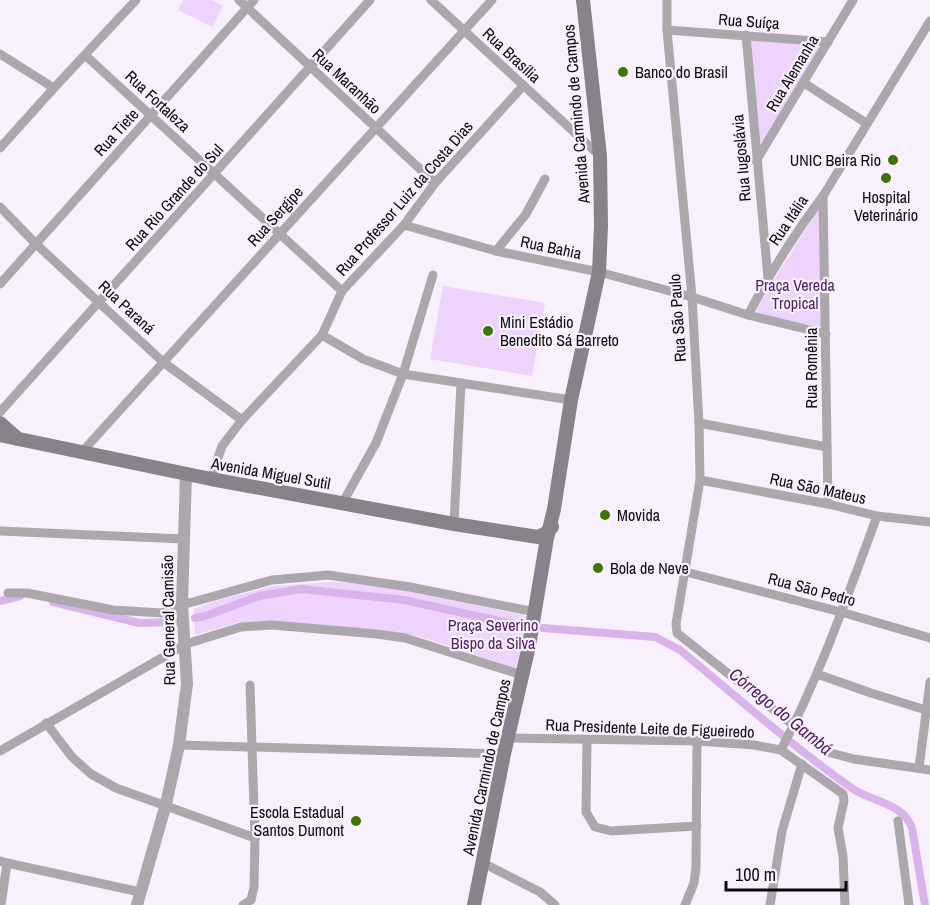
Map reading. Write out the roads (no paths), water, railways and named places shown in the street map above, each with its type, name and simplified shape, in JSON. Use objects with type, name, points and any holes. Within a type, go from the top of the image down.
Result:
[{"type":"main road","name":"Avenida Carmindo de Campos","points":[[474,905],[535,612],[571,400],[599,272],[600,156],[583,0]]},
{"type":"main road","points":[[0,423],[20,440]]},
{"type":"main road","name":"Avenida Miguel Sutil","points":[[0,435],[80,454],[211,479],[454,524],[547,538]]},
{"type":"street","points":[[0,148],[136,0]]},
{"type":"street","name":"Rua Maranhão","points":[[239,0],[250,4],[310,67],[435,183]]},
{"type":"street","name":"Rua Rio Grande do Sul","points":[[0,412],[370,0]]},
{"type":"street","name":"Rua Brasília","points":[[431,0],[600,156]]},
{"type":"street","name":"Rua Sergipe","points":[[80,454],[492,0]]},
{"type":"street","name":"Rua São Paulo","points":[[667,0],[692,297],[700,480],[676,624],[677,633],[793,729]]},
{"type":"street","name":"Rua Alemanha","points":[[756,161],[854,0]]},
{"type":"street","name":"Rua Tiete","points":[[0,284],[250,4]]},
{"type":"street","name":"Rua Itália","points":[[748,315],[768,278],[807,216],[824,196],[866,123],[896,80],[930,21]]},
{"type":"street","name":"Rua Suíça","points":[[668,30],[828,42]]},
{"type":"street","name":"Rua Iugoslávia","points":[[746,35],[768,278]]},
{"type":"street","points":[[0,54],[54,87]]},
{"type":"street","name":"Rua Fortaleza","points":[[85,55],[342,291]]},
{"type":"street","points":[[804,83],[866,123]]},
{"type":"street","name":"Rua Professor Luiz da Costa Dias","points":[[211,479],[222,446],[242,420],[322,335],[342,291],[404,225],[435,183],[523,86]]},
{"type":"street","points":[[496,251],[526,214],[545,179]]},
{"type":"street","name":"Rua Romênia","points":[[824,196],[828,504]]},
{"type":"street","name":"Rua Paraná","points":[[0,207],[36,244],[163,362],[242,420]]},
{"type":"street","name":"Rua Bahia","points":[[404,225],[496,251],[599,272],[692,297]]},
{"type":"street","points":[[343,502],[376,443],[403,374],[434,275]]},
{"type":"street","points":[[692,297],[748,315],[826,334]]},
{"type":"street","points":[[322,335],[363,359],[403,374],[571,400]]},
{"type":"street","points":[[454,524],[461,383]]},
{"type":"street","points":[[699,423],[827,447]]},
{"type":"street","name":"Rua General Camisão","points":[[137,905],[166,804],[179,746],[187,684],[182,605],[186,473]]},
{"type":"street","name":"Rua São Mateus","points":[[700,480],[828,504],[877,516],[930,522]]},
{"type":"street","points":[[782,748],[793,729],[817,674],[877,516]]},
{"type":"street","points":[[0,531],[184,539]]},
{"type":"street","name":"Rua São Pedro","points":[[686,572],[842,612],[930,638]]},
{"type":"street","points":[[8,593],[27,592],[113,610],[162,614],[182,605],[272,579],[328,575],[410,586],[535,612]]},
{"type":"street","points":[[0,751],[186,644],[241,627],[272,625],[405,638],[522,675]]},
{"type":"street","points":[[817,674],[926,710]]},
{"type":"street","points":[[919,768],[930,682]]},
{"type":"street","points":[[247,902],[254,887],[255,838],[250,685]]},
{"type":"street","points":[[46,723],[72,758],[91,774],[116,788],[166,804],[255,838]]},
{"type":"street","points":[[793,729],[827,752],[854,759],[930,770]]},
{"type":"street","name":"Rua Presidente Leite de Figueiredo","points":[[510,738],[697,741],[782,748],[843,794],[844,801],[837,828],[843,856],[845,905]]},
{"type":"street","points":[[587,740],[586,812],[595,827],[611,831],[698,826]]},
{"type":"street","points":[[685,905],[694,883],[698,826],[697,741]]},
{"type":"street","points":[[179,746],[504,754]]},
{"type":"street","points":[[770,905],[782,831],[802,764]]},
{"type":"street","points":[[898,821],[909,905]]},
{"type":"street","points":[[1,905],[4,862],[140,892]]},
{"type":"street","points":[[483,863],[540,892],[555,905]]},
{"type":"waterway","name":"Córrego do Gambá","points":[[195,618],[259,596],[301,589],[404,600],[522,626]]},
{"type":"waterway","name":"Córrego do Gambá","points":[[0,601],[20,596]]},
{"type":"waterway","name":"Córrego do Gambá","points":[[53,602],[139,623],[175,622]]},
{"type":"waterway","name":"Córrego do Gambá","points":[[543,628],[655,637],[680,650],[831,773],[853,789],[902,813],[912,828],[925,905]]},
{"type":"place","name":"Banco do Brasil","points":[[623,72]]},
{"type":"place","name":"UNIC Beira Rio","points":[[893,160]]},
{"type":"place","name":"Hospital Veterinário","points":[[886,178]]},
{"type":"place","name":"Mini Estádio Benedito Sá Barreto","points":[[488,331]]},
{"type":"place","name":"Movida","points":[[605,515]]},
{"type":"place","name":"Bola de Neve","points":[[598,568]]},
{"type":"place","name":"Escola Estadual Santos Dumont","points":[[356,821]]},
{"type":"park label","name":"Praça Vereda Tropical","points":[[795,294]]},
{"type":"park label","name":"Praça Severino Bispo da Silva","points":[[493,634]]}]
